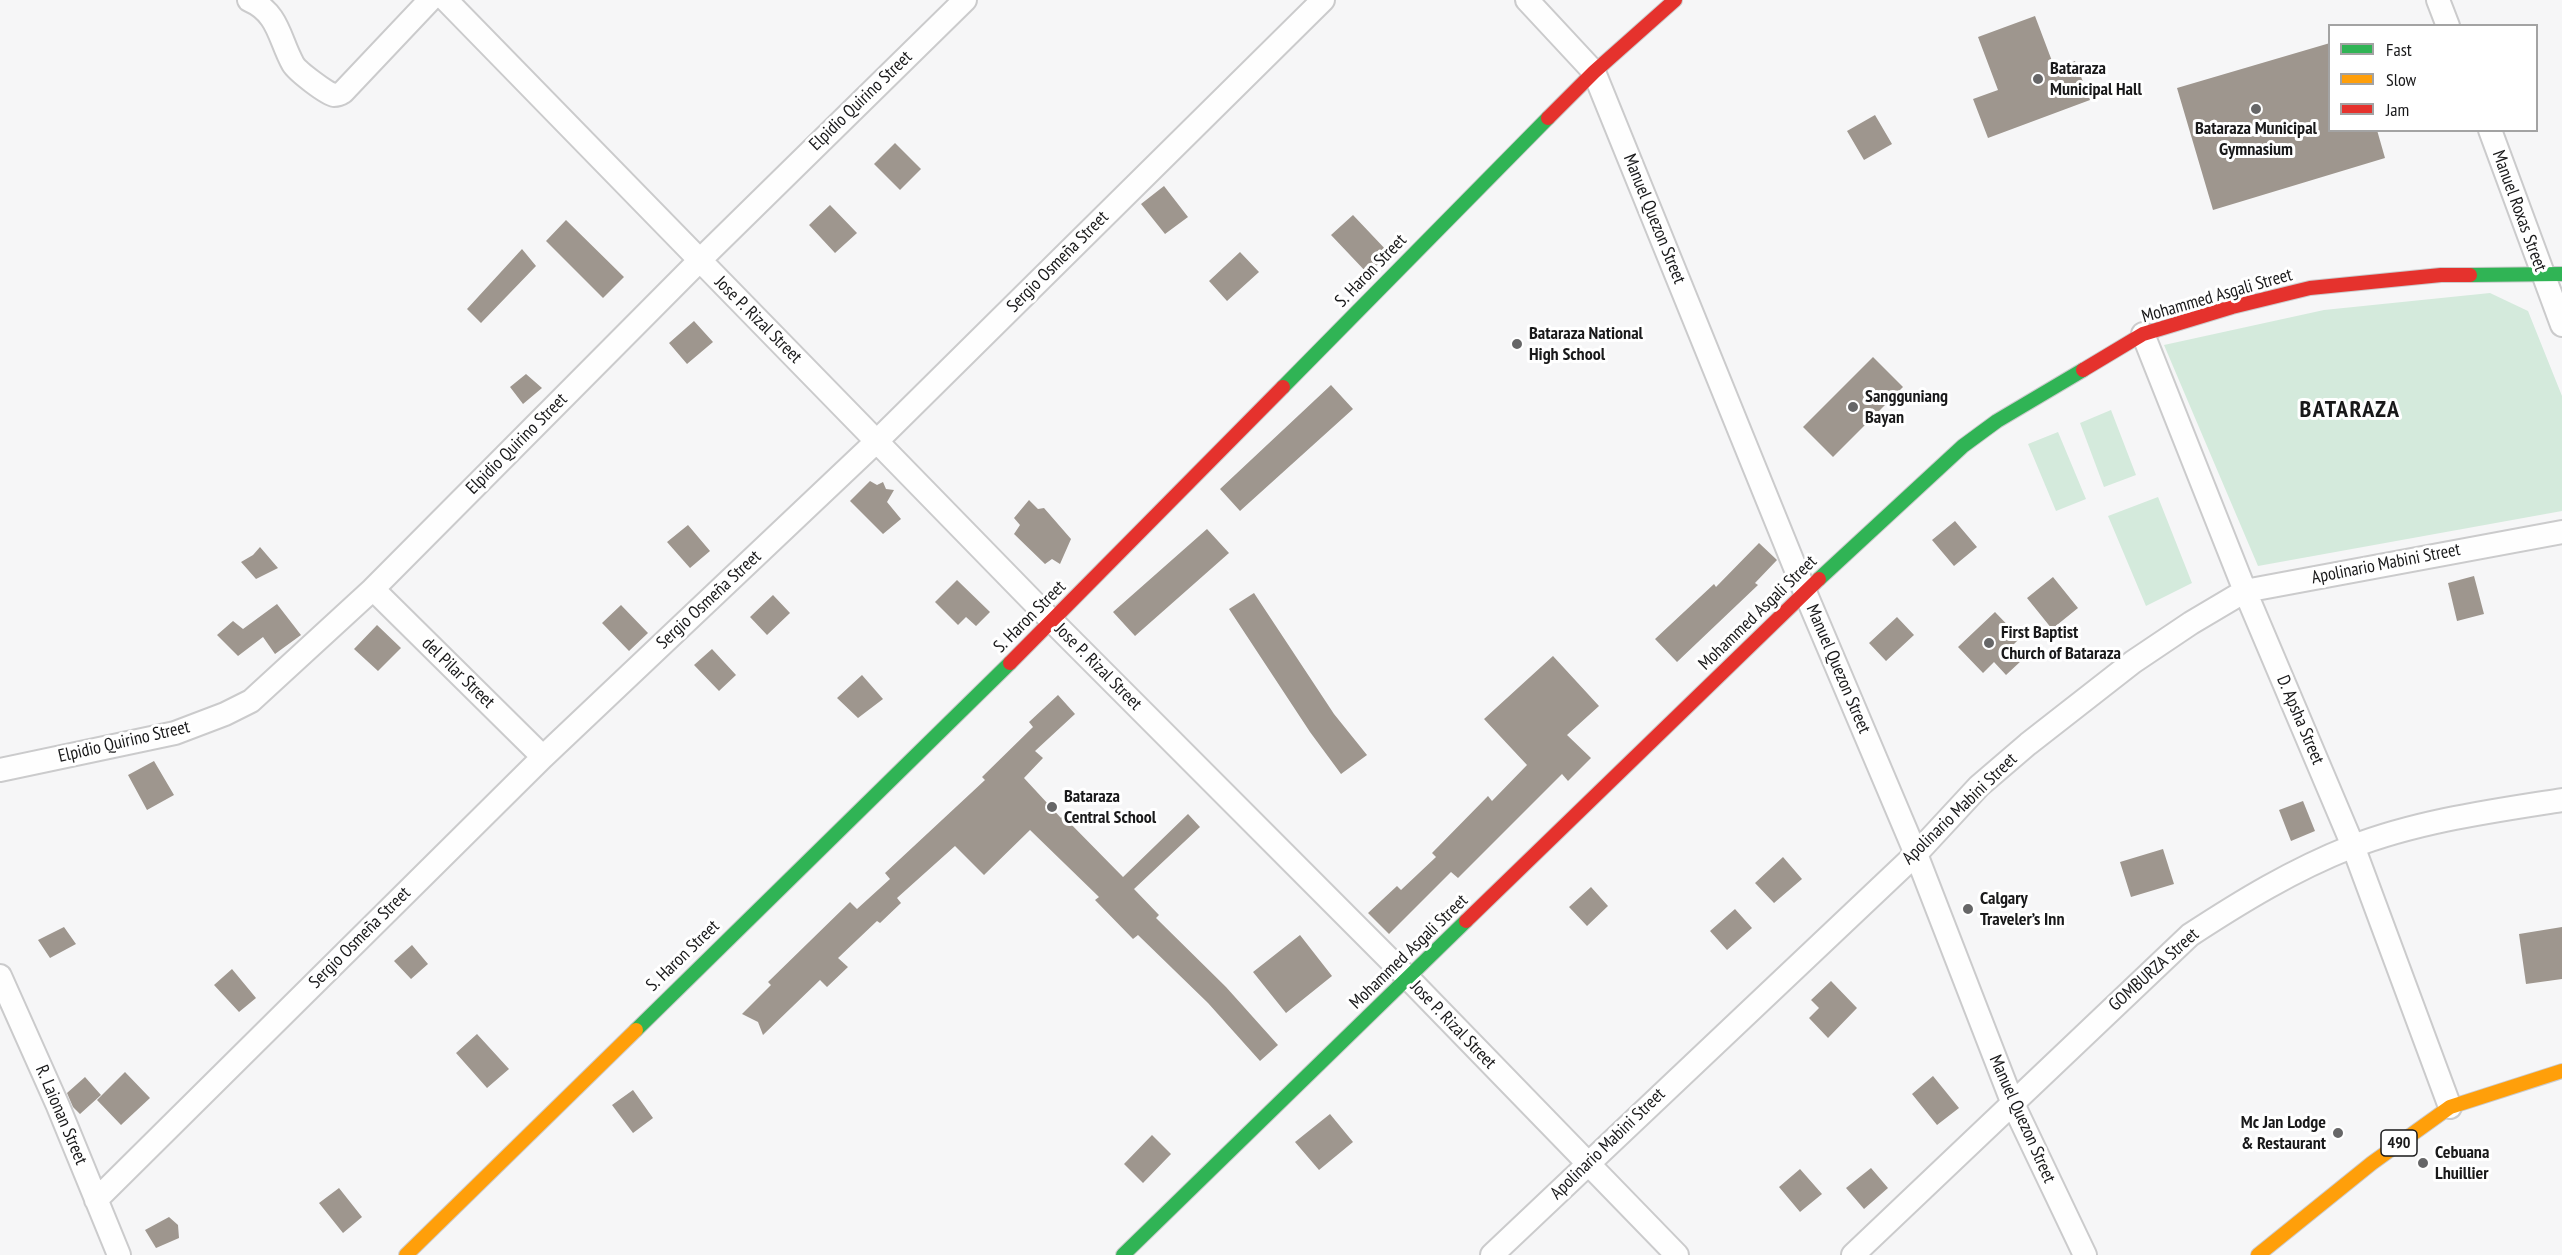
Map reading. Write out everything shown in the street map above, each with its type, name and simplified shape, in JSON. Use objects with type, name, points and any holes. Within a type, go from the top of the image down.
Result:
[{"type":"street","points":[[249,0],[266,11],[275,21],[295,67],[332,95],[337,95],[348,87],[430,0]]},
{"type":"street","name":"Jose P. Rizal Street","points":[[446,0],[699,261],[878,440],[1052,621],[1408,978],[1677,1255]]},
{"type":"street","name":"Elpidio Quirino Street","points":[[0,770],[176,733],[225,714],[251,700],[373,589],[699,261],[965,0]]},
{"type":"street","name":"Sergio Osmeña Street","points":[[96,1200],[543,757],[878,440],[1323,0]]},
{"type":"street","name":"Manuel Quezon Street","points":[[1527,0],[1594,72],[1805,592],[1916,854],[2013,1104],[2085,1255]]},
{"type":"street","name":"S. Haron Street","points":[[406,1255],[1052,621],[1594,72],[1675,0]]},
{"type":"street","points":[[2438,0],[2447,24]]},
{"type":"street","name":"Manuel Roxas Street","points":[[2491,132],[2552,274],[2562,325]]},
{"type":"street","name":"Mohammed Asgali Street","points":[[1123,1255],[1805,592],[1964,446],[1997,421],[2143,334],[2232,307],[2310,288],[2441,275],[2552,274]]},
{"type":"street","name":"D. Apsha Street","points":[[2143,334],[2245,591],[2353,846],[2451,1107]]},
{"type":"street","name":"Apolinario Mabini Street","points":[[1492,1255],[1916,854],[1979,786],[2028,744],[2133,662],[2191,623],[2245,591],[2562,532]]},
{"type":"street","name":"del Pilar Street","points":[[373,589],[543,757]]},
{"type":"street","name":"GOMBURZA Street","points":[[1852,1255],[2190,935],[2251,895],[2301,868],[2353,846],[2420,826],[2562,800]]},
{"type":"street","name":"R. Laionan Street","points":[[0,976],[119,1255]]},
{"type":"street","name":"490","points":[[2258,1255],[2372,1163],[2451,1107],[2562,1071]]},
{"type":"green space","points":[[2490,293],[2528,311],[2562,396],[2562,511],[2258,566],[2164,345],[2324,310]]},
{"type":"green space","points":[[2111,410],[2136,475],[2104,487],[2080,423]]},
{"type":"green space","points":[[2058,432],[2086,499],[2056,511],[2028,444]]},
{"type":"green space","points":[[2158,497],[2192,583],[2146,606],[2108,516]]},
{"type":"building","name":"Bataraza Municipal Hall","points":[[2035,16],[2055,69],[2075,61],[2090,100],[1988,138],[1973,99],[1998,90],[1978,37]]},
{"type":"building","name":"Bataraza Municipal Gymnasium","points":[[2328,44],[2328,132],[2378,132],[2385,158],[2213,210],[2177,88]]},
{"type":"building","points":[[1875,115],[1892,144],[1864,160],[1847,131]]},
{"type":"building","points":[[895,143],[921,169],[900,190],[874,164]]},
{"type":"building","points":[[1164,186],[1188,217],[1165,234],[1141,204]]},
{"type":"building","points":[[830,205],[857,233],[835,253],[809,225]]},
{"type":"building","points":[[1353,215],[1389,253],[1368,274],[1331,235]]},
{"type":"building","points":[[566,220],[624,277],[603,298],[546,241]]},
{"type":"building","points":[[522,249],[536,266],[481,323],[467,309]]},
{"type":"building","points":[[1240,252],[1259,272],[1227,301],[1209,281]]},
{"type":"building","points":[[694,321],[713,342],[687,364],[669,343]]},
{"type":"building","name":"Sangguniang Bayan","points":[[1873,357],[1903,387],[1833,457],[1803,427]]},
{"type":"building","points":[[526,374],[542,388],[523,404],[510,387]]},
{"type":"building","points":[[1331,385],[1353,409],[1240,511],[1220,489]]},
{"type":"building","points":[[870,481],[877,485],[883,482],[886,489],[894,490],[887,502],[901,519],[883,534],[850,501]]},
{"type":"building","points":[[1029,500],[1038,509],[1044,508],[1071,539],[1060,564],[1052,559],[1045,564],[1014,534],[1020,525],[1014,518]]},
{"type":"building","points":[[1955,521],[1977,547],[1954,566],[1932,540]]},
{"type":"building","points":[[688,525],[710,551],[690,568],[667,542]]},
{"type":"building","points":[[1207,529],[1229,553],[1135,636],[1113,612]]},
{"type":"building","points":[[1759,543],[1777,560],[1755,583],[1758,585],[1677,662],[1655,639],[1714,584],[1716,587]]},
{"type":"building","points":[[260,547],[278,568],[256,579],[241,562],[253,555]]},
{"type":"building","points":[[2474,576],[2484,614],[2457,621],[2448,583]]},
{"type":"building","points":[[2053,577],[2078,608],[2052,629],[2027,598]]},
{"type":"building","points":[[957,580],[990,612],[976,626],[966,617],[958,625],[935,602]]},
{"type":"building","points":[[1254,593],[1334,714],[1367,755],[1341,774],[1310,732],[1229,609]]},
{"type":"building","points":[[773,595],[790,613],[767,635],[750,617]]},
{"type":"building","points":[[277,604],[301,635],[275,654],[263,637],[238,656],[217,635],[233,621],[243,629]]},
{"type":"building","points":[[621,605],[648,633],[629,651],[602,623]]},
{"type":"building","name":"First Baptist Church of Bataraza","points":[[1995,612],[2020,638],[2009,649],[2021,661],[2006,675],[1994,662],[1983,673],[1958,647]]},
{"type":"building","points":[[1897,617],[1914,635],[1886,661],[1869,643]]},
{"type":"building","points":[[377,625],[401,648],[378,671],[354,649]]},
{"type":"building","points":[[712,649],[736,675],[719,691],[694,665]]},
{"type":"building","points":[[1553,656],[1599,706],[1567,735],[1591,758],[1568,781],[1562,774],[1458,878],[1451,872],[1389,934],[1368,913],[1397,886],[1401,890],[1436,857],[1432,853],[1488,796],[1492,801],[1527,765],[1484,719]]},
{"type":"building","points":[[862,675],[883,699],[858,718],[837,698]]},
{"type":"building","points":[[1058,695],[1075,714],[1035,751],[1043,758],[1024,778],[1061,818],[1063,816],[1123,877],[1188,814],[1200,827],[1134,889],[1159,915],[1156,918],[1226,987],[1278,1045],[1260,1061],[1208,1003],[1138,935],[1133,939],[1095,900],[1099,897],[1030,830],[984,875],[955,846],[897,898],[901,903],[880,923],[877,921],[838,958],[848,967],[827,987],[820,980],[763,1035],[758,1022],[742,1014],[771,985],[768,982],[850,902],[857,909],[890,879],[885,873],[985,780],[982,777],[1033,727],[1029,722]]},
{"type":"building","points":[[154,761],[174,795],[147,810],[128,775]]},
{"type":"building","points":[[2303,801],[2315,831],[2291,841],[2279,810]]},
{"type":"building","points":[[2163,849],[2174,884],[2131,897],[2120,862]]},
{"type":"building","points":[[1783,857],[1802,879],[1774,903],[1755,883]]},
{"type":"building","points":[[1591,887],[1608,906],[1587,926],[1569,907]]},
{"type":"building","points":[[1735,909],[1752,928],[1727,950],[1710,931]]},
{"type":"building","points":[[64,927],[76,944],[50,958],[38,940]]},
{"type":"building","points":[[2562,927],[2562,979],[2526,984],[2519,934]]},
{"type":"building","points":[[1300,935],[1332,976],[1286,1013],[1253,972]]},
{"type":"building","points":[[412,945],[428,964],[411,979],[394,961]]},
{"type":"building","points":[[232,969],[256,998],[239,1012],[214,985]]},
{"type":"building","points":[[1831,981],[1857,1008],[1828,1038],[1809,1018],[1819,1008],[1811,1000]]},
{"type":"building","points":[[477,1034],[509,1069],[487,1088],[456,1053]]},
{"type":"building","points":[[125,1072],[150,1098],[121,1125],[97,1100]]},
{"type":"building","points":[[1933,1076],[1959,1108],[1937,1125],[1912,1094]]},
{"type":"building","points":[[85,1077],[101,1095],[80,1114],[73,1107],[67,1093]]},
{"type":"building","points":[[633,1090],[653,1118],[633,1133],[612,1105]]},
{"type":"building","points":[[1330,1114],[1353,1142],[1319,1170],[1295,1142]]},
{"type":"building","points":[[1152,1135],[1171,1154],[1143,1183],[1124,1164]]},
{"type":"building","points":[[1871,1168],[1888,1188],[1864,1209],[1846,1188]]},
{"type":"building","points":[[1800,1169],[1822,1194],[1800,1212],[1779,1187]]},
{"type":"building","points":[[339,1188],[362,1217],[343,1233],[319,1203]]},
{"type":"building","points":[[169,1217],[178,1225],[179,1238],[156,1248],[145,1230]]},
{"type":"traffic: fast","points":[[1283,387],[1548,118]]},
{"type":"traffic: fast","points":[[2470,275],[2562,274]]},
{"type":"traffic: fast","points":[[1819,579],[1963,446],[1997,421],[2083,370]]},
{"type":"traffic: fast","points":[[636,1030],[1010,663]]},
{"type":"traffic: fast","points":[[1123,1255],[1466,921]]},
{"type":"traffic: slow","points":[[406,1255],[636,1030]]},
{"type":"traffic: slow","points":[[2258,1255],[2372,1163],[2450,1107],[2562,1071]]},
{"type":"traffic: jam","points":[[1548,118],[1594,72],[1675,0]]},
{"type":"traffic: jam","points":[[2083,370],[2143,334],[2232,307],[2310,288],[2441,275],[2470,275]]},
{"type":"traffic: jam","points":[[1010,663],[1283,387]]},
{"type":"traffic: jam","points":[[1466,921],[1819,579]]},
{"type":"place","name":"Bataraza Municipal Hall","points":[[2038,79]]},
{"type":"place","name":"Bataraza Municipal Gymnasium","points":[[2256,109]]},
{"type":"place","name":"Bataraza National High School","points":[[1517,344]]},
{"type":"place","name":"Sangguniang Bayan","points":[[1853,407]]},
{"type":"place","name":"First Baptist Church of Bataraza","points":[[1989,643]]},
{"type":"place","name":"Bataraza Central School","points":[[1052,807]]},
{"type":"place","name":"Calgary Traveler’s Inn","points":[[1968,909]]},
{"type":"place","name":"Mc Jan Lodge & Restaurant","points":[[2338,1133]]},
{"type":"place","name":"Cebuana Lhuillier","points":[[2423,1163]]},
{"type":"district","name":"BATARAZA","points":[[2350,410]]}]
